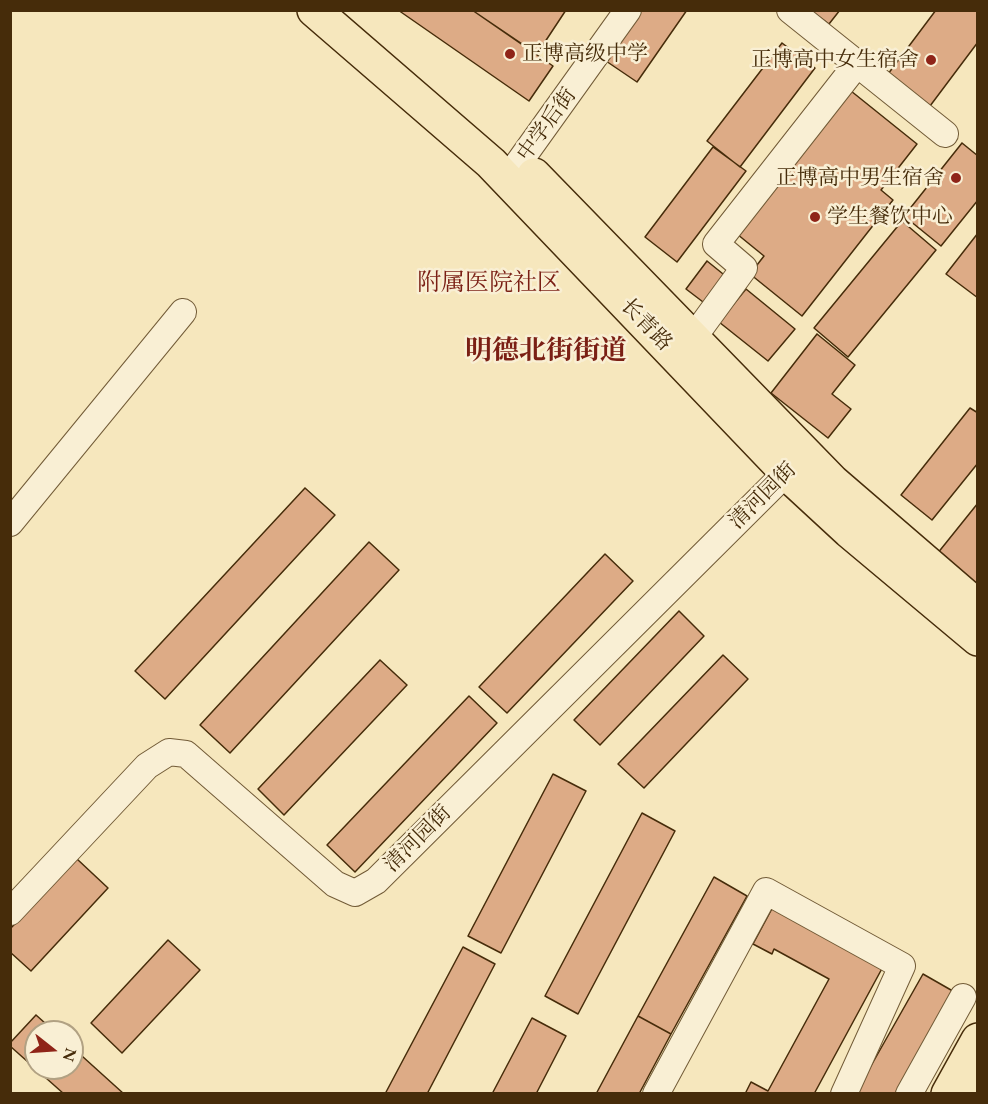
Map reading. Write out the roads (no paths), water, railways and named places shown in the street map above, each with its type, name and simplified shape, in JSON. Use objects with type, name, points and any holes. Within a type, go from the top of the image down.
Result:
[{"type":"main road","name":"长青路","points":[[314,10],[491,163],[514,170],[693,338],[849,531],[978,639]]},
{"type":"main road","name":"长青路","points":[[345,10],[511,151],[514,170],[796,463],[833,482],[978,607]]},
{"type":"main road","points":[[948,1094],[978,1040]]},
{"type":"street","name":"中学后街","points":[[514,170],[628,10]]},
{"type":"street","points":[[790,10],[945,135]]},
{"type":"street","points":[[693,338],[744,268],[716,244],[857,64]]},
{"type":"street","points":[[11,520],[183,312]]},
{"type":"street","name":"清河园街","points":[[10,912],[147,766],[169,752],[186,754],[335,884],[355,893],[376,881],[796,463]]},
{"type":"street","points":[[656,1094],[766,891],[902,966],[844,1094]]},
{"type":"street","points":[[909,1094],[963,997]]},
{"type":"place","name":"正博高级中学","points":[[510,54]]},
{"type":"place","name":"正博高中女生宿舍","points":[[931,60]]},
{"type":"place","name":"正博高中男生宿舍","points":[[956,178]]},
{"type":"place","name":"学生餐饮中心","points":[[815,217]]},
{"type":"district","name":"附属医院社区","points":[[489,283]]},
{"type":"district","name":"明德北街街道","points":[[546,352]]}]
